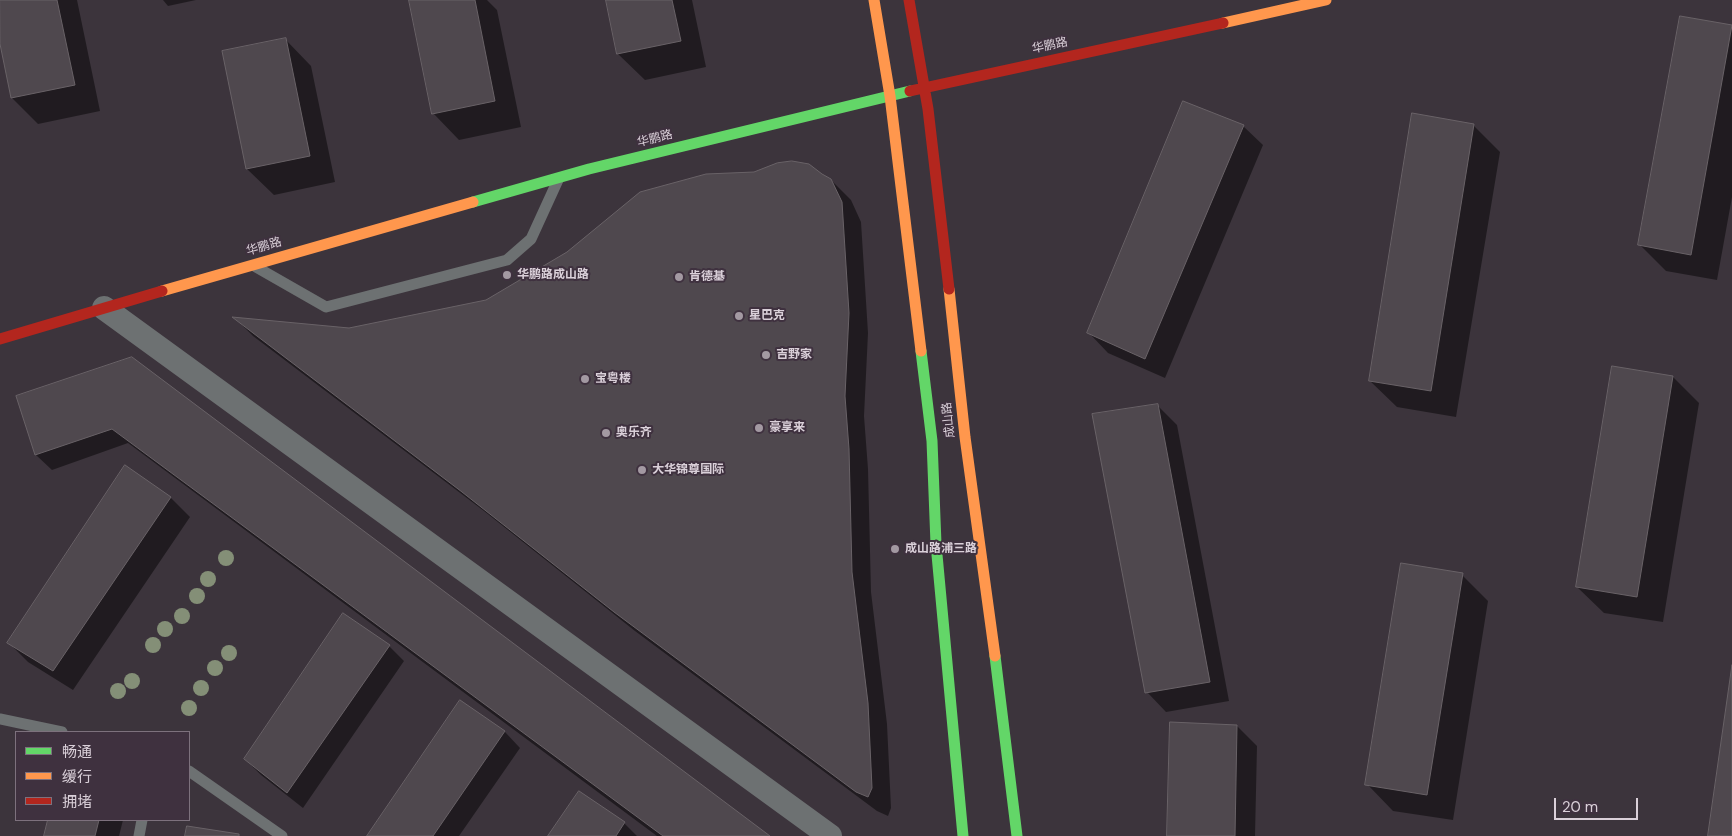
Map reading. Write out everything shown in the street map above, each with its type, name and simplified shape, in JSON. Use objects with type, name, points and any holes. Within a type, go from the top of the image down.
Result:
[{"type":"main road","name":"成山路","points":[[874,0],[890,96],[932,441],[936,544],[963,836]]},
{"type":"main road","name":"成山路","points":[[909,0],[925,89],[938,188],[965,437],[1018,836]]},
{"type":"main road","name":"华鹏路","points":[[0,339],[253,264],[559,177],[890,96],[1326,0]]},
{"type":"street","points":[[104,308],[830,836]]},
{"type":"lane","points":[[253,264],[326,307],[507,260],[531,239],[559,177]]},
{"type":"lane","points":[[0,720],[57,731]]},
{"type":"lane","points":[[190,772],[282,836]]},
{"type":"lane","points":[[139,836],[142,821]]},
{"type":"building","points":[[0,0],[57,0],[75,85],[11,98],[0,44]]},
{"type":"building","points":[[409,0],[475,0],[495,101],[432,114]]},
{"type":"building","points":[[606,0],[672,0],[681,41],[617,54]]},
{"type":"building","points":[[1680,16],[1732,25],[1691,255],[1638,245]]},
{"type":"building","points":[[286,38],[310,156],[246,169],[222,51]]},
{"type":"building","points":[[1183,101],[1244,125],[1145,359],[1087,333]]},
{"type":"building","points":[[1412,113],[1474,124],[1431,391],[1369,381]]},
{"type":"building","name":"大华锦尊国际","points":[[792,161],[809,164],[831,179],[842,202],[849,313],[845,396],[849,449],[852,572],[868,703],[872,788],[868,797],[856,792],[614,612],[462,492],[232,317],[349,328],[486,300],[567,252],[640,192],[706,174],[754,172],[777,163]]},
{"type":"building","points":[[132,357],[770,836],[663,836],[112,429],[35,455],[16,396]]},
{"type":"building","points":[[1612,366],[1673,376],[1637,597],[1576,587]]},
{"type":"building","points":[[1158,404],[1210,682],[1145,693],[1092,414]]},
{"type":"building","points":[[125,465],[171,497],[53,671],[7,643]]},
{"type":"building","points":[[1401,563],[1463,573],[1427,795],[1365,785]]},
{"type":"building","points":[[343,613],[390,645],[287,793],[244,759]]},
{"type":"building","points":[[1732,665],[1732,836],[1708,836]]},
{"type":"building","points":[[460,700],[505,731],[433,836],[367,836]]},
{"type":"building","points":[[1170,722],[1237,725],[1235,836],[1167,836]]},
{"type":"building","points":[[579,791],[625,822],[616,836],[548,836]]},
{"type":"building","points":[[48,821],[99,821],[95,836],[44,836]]},
{"type":"building","points":[[187,826],[239,834],[239,836],[185,836]]},
{"type":"traffic: fast","points":[[473,202],[589,169],[910,91]]},
{"type":"traffic: fast","points":[[921,351],[932,441],[936,544],[963,836]]},
{"type":"traffic: fast","points":[[995,656],[1017,836]]},
{"type":"traffic: slow","points":[[874,0],[890,96],[921,351]]},
{"type":"traffic: slow","points":[[1223,23],[1326,0]]},
{"type":"traffic: slow","points":[[162,291],[473,202]]},
{"type":"traffic: slow","points":[[949,289],[965,437],[995,656]]},
{"type":"traffic: jam","points":[[909,0],[928,109],[949,289]]},
{"type":"traffic: jam","points":[[910,91],[1223,23]]},
{"type":"traffic: jam","points":[[0,339],[162,291]]},
{"type":"place","name":"华鹏路成山路","points":[[507,275]]},
{"type":"place","name":"肯德基","points":[[679,277]]},
{"type":"place","name":"星巴克","points":[[739,316]]},
{"type":"place","name":"吉野家","points":[[766,355]]},
{"type":"place","name":"宝粤楼","points":[[585,379]]},
{"type":"place","name":"豪享来","points":[[759,428]]},
{"type":"place","name":"奥乐齐","points":[[606,433]]},
{"type":"place","name":"大华锦尊国际","points":[[642,470]]},
{"type":"place","name":"成山路浦三路","points":[[895,549]]}]
